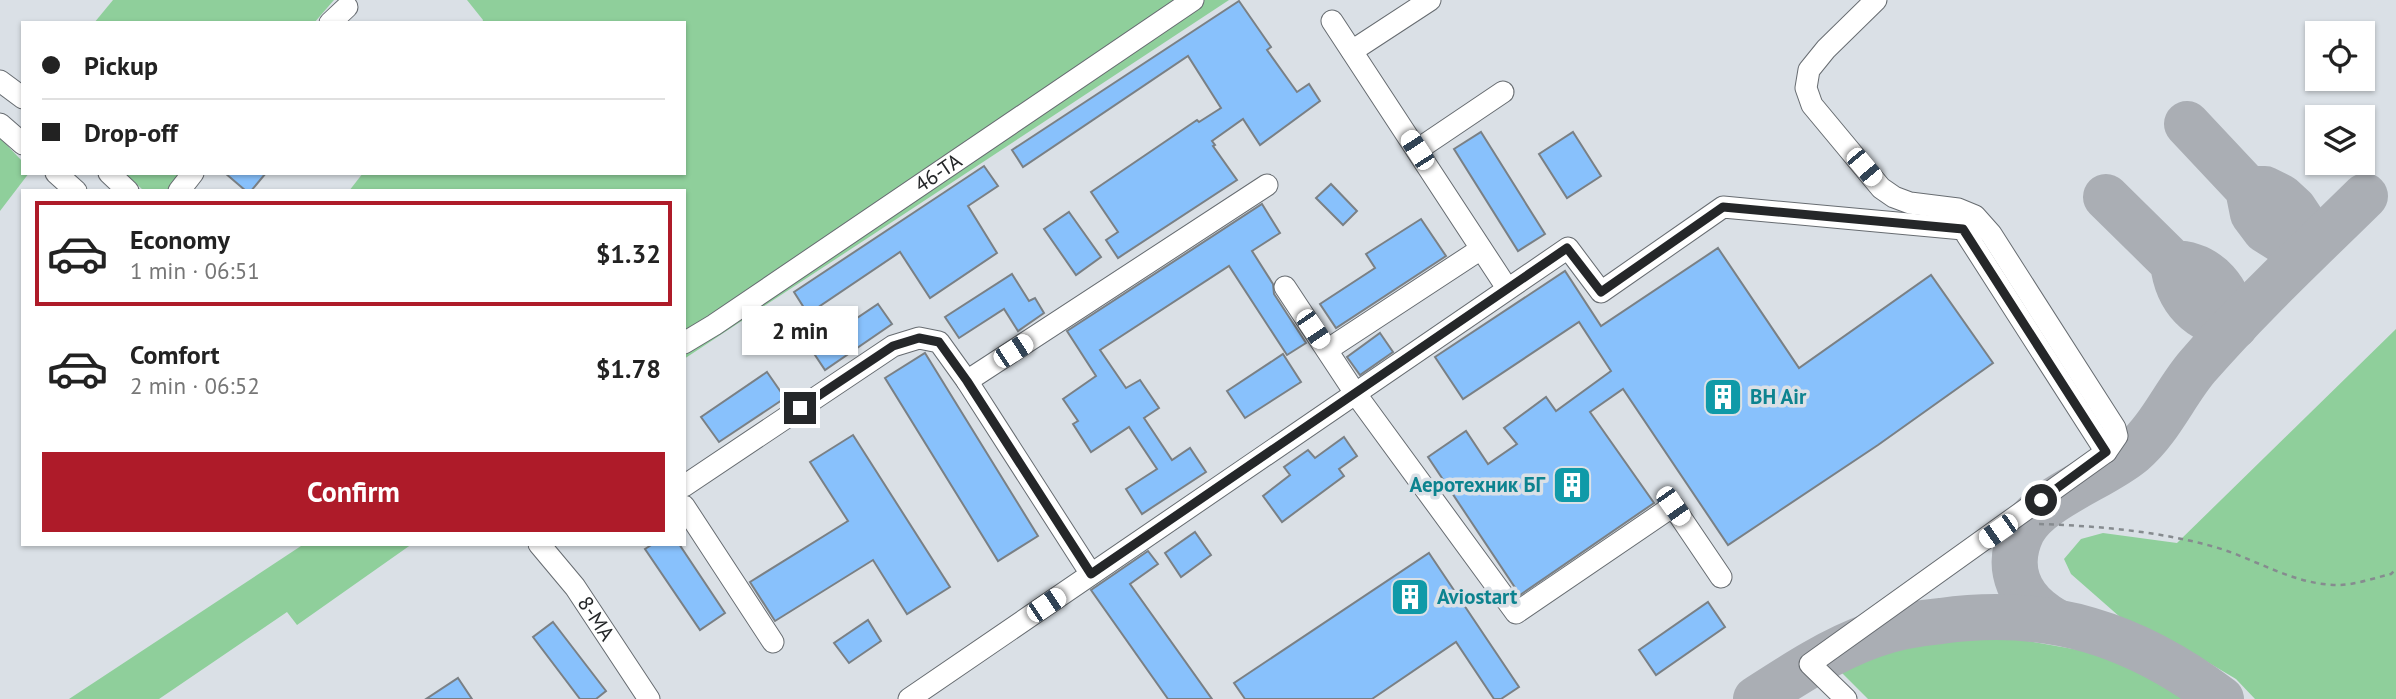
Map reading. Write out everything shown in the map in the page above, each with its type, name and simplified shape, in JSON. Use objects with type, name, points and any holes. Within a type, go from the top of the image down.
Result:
[{"type":"street","name":"46-ТА","points":[[686,342],[1193,0]]},
{"type":"street","points":[[1352,51],[1430,0]]},
{"type":"street","points":[[1846,699],[1810,664],[2106,452],[2117,436],[2115,428],[1991,234],[1975,216],[1958,209],[1910,203],[1894,197],[1881,188],[1812,105],[1805,88],[1809,70],[1826,49],[1876,0]]},
{"type":"street","points":[[332,21],[347,7]]},
{"type":"street","points":[[1332,21],[1507,288]]},
{"type":"street","points":[[0,80],[21,96]]},
{"type":"street","points":[[1417,150],[1503,92]]},
{"type":"street","points":[[0,124],[21,142]]},
{"type":"street","points":[[59,175],[74,189]]},
{"type":"street","points":[[111,175],[126,189]]},
{"type":"street","points":[[181,189],[191,175]]},
{"type":"street","points":[[967,381],[1267,185]]},
{"type":"street","points":[[909,699],[1567,248],[1601,292],[1723,207],[1963,229],[2106,452]]},
{"type":"street","points":[[1328,350],[1481,249]]},
{"type":"street","points":[[1285,287],[1355,393],[1516,613],[1673,506],[1721,576]]},
{"type":"street","points":[[686,485],[893,346],[919,338],[939,342],[1091,574]]},
{"type":"street","points":[[686,509],[773,642]]},
{"type":"street","name":"8-МА","points":[[540,546],[575,587],[649,699]]},
{"type":"path","points":[[2029,523],[2098,526],[2156,534],[2215,547],[2304,581],[2339,585],[2390,574],[2396,569]]},
{"type":"green space","points":[[113,0],[334,0],[316,21],[96,21]]},
{"type":"green space","points":[[467,0],[1229,0],[686,358],[686,189],[351,189],[361,175],[686,175],[686,21],[483,20]]},
{"type":"green space","points":[[0,138],[21,160],[21,175],[27,175],[0,211]]},
{"type":"green space","points":[[127,175],[180,175],[168,189],[142,189]]},
{"type":"green space","points":[[2396,329],[2396,699],[2255,699],[2236,679],[2177,644],[2120,617],[2071,574],[2064,559],[2081,539],[2103,533],[2177,543]]},
{"type":"green space","points":[[301,546],[409,546],[297,625],[287,612],[159,699],[69,699]]},
{"type":"green space","points":[[2005,637],[2096,653],[2163,683],[2185,699],[1868,699],[1840,671],[1864,659],[1943,639]]},
{"type":"building","points":[[1239,1],[1271,47],[1267,50],[1297,92],[1309,84],[1320,101],[1260,145],[1243,119],[1212,141],[1237,180],[1118,258],[1106,240],[1118,232],[1091,192],[1197,120],[1199,122],[1221,108],[1188,56],[1023,167],[1012,150]]},
{"type":"building","points":[[1481,132],[1545,234],[1518,251],[1454,149]]},
{"type":"building","points":[[1573,132],[1601,176],[1567,198],[1539,154]]},
{"type":"building","points":[[984,166],[998,186],[968,206],[997,253],[930,298],[900,252],[808,314],[794,292]]},
{"type":"building","points":[[227,175],[264,175],[253,189],[244,189]]},
{"type":"building","points":[[1331,184],[1357,211],[1343,225],[1316,198]]},
{"type":"building","points":[[1262,204],[1280,233],[1252,251],[1273,284],[1274,294],[1306,343],[1287,355],[1229,266],[1100,350],[1126,388],[1140,380],[1159,408],[1144,418],[1172,460],[1190,448],[1206,472],[1142,514],[1126,489],[1157,469],[1129,427],[1091,452],[1073,424],[1078,421],[1063,399],[1096,376],[1067,331]]},
{"type":"building","points":[[1069,212],[1101,257],[1076,275],[1044,229]]},
{"type":"building","points":[[1421,219],[1446,256],[1336,328],[1320,304],[1375,268],[1366,254]]},
{"type":"building","points":[[1718,248],[1799,368],[1931,275],[1993,363],[1878,445],[1728,545],[1623,389],[1590,412],[1654,503],[1520,595],[1428,457],[1466,431],[1488,464],[1517,444],[1504,428],[1546,397],[1556,411],[1611,371],[1579,322],[1463,399],[1435,357],[1565,271],[1601,326]]},
{"type":"building","points":[[1012,274],[1029,301],[1035,298],[1044,313],[1018,331],[1004,309],[959,338],[945,317]]},
{"type":"building","points":[[878,304],[892,324],[825,370],[811,349]]},
{"type":"building","points":[[1380,333],[1393,352],[1360,375],[1347,357]]},
{"type":"building","points":[[925,353],[1038,536],[998,561],[885,378]]},
{"type":"building","points":[[1283,354],[1301,382],[1245,418],[1227,391]]},
{"type":"building","points":[[767,372],[785,398],[719,442],[701,417]]},
{"type":"building","points":[[853,435],[950,587],[907,614],[873,560],[775,621],[750,582],[848,521],[810,462]]},
{"type":"building","points":[[1344,437],[1357,456],[1339,469],[1344,476],[1282,522],[1263,496],[1290,475],[1284,467],[1308,450],[1315,458]]},
{"type":"building","points":[[1195,532],[1211,555],[1181,577],[1165,553]]},
{"type":"building","points":[[650,546],[680,546],[725,613],[700,630],[645,549]]},
{"type":"building","points":[[1148,551],[1158,564],[1130,584],[1212,699],[1168,699],[1091,590]]},
{"type":"building","name":"Aviostart","points":[[1429,553],[1519,687],[1501,699],[1494,699],[1456,642],[1372,699],[1245,699],[1234,683]]},
{"type":"building","points":[[1708,602],[1725,627],[1656,675],[1639,650]]},
{"type":"building","points":[[868,620],[881,641],[849,663],[834,643]]},
{"type":"building","points":[[553,622],[606,691],[596,699],[580,699],[533,637]]},
{"type":"building","points":[[458,678],[472,699],[426,699]]},
{"type":"taxiway","points":[[2187,124],[2248,189],[2253,214],[2265,230],[2292,247],[2309,250],[2306,227],[2294,209],[2281,197],[2265,189],[2248,189]]},
{"type":"taxiway","points":[[2055,621],[2025,595],[2016,572],[2017,546],[2030,520],[2057,498],[2121,461],[2143,443],[2197,367],[2279,280],[2365,196]]},
{"type":"taxiway","points":[[2106,197],[2173,263],[2179,288],[2192,307],[2211,320],[2235,326],[2228,302],[2216,282],[2198,268],[2173,263]]},
{"type":"taxiway","points":[[1756,699],[1827,656],[1873,635],[1915,624],[1981,617],[2054,622],[2089,630],[2156,657],[2221,699]]},
{"type":"place","name":"BH Air","points":[[1723,397]]},
{"type":"place","name":"Аеротехник БГ","points":[[1572,485]]},
{"type":"place","name":"Aviostart","points":[[1410,597]]},
{"type":"route","points":[[800,408],[893,346],[919,338],[939,342],[1091,574],[1567,248],[1601,292],[1723,207],[1963,229],[2106,452],[2041,500]]}]
